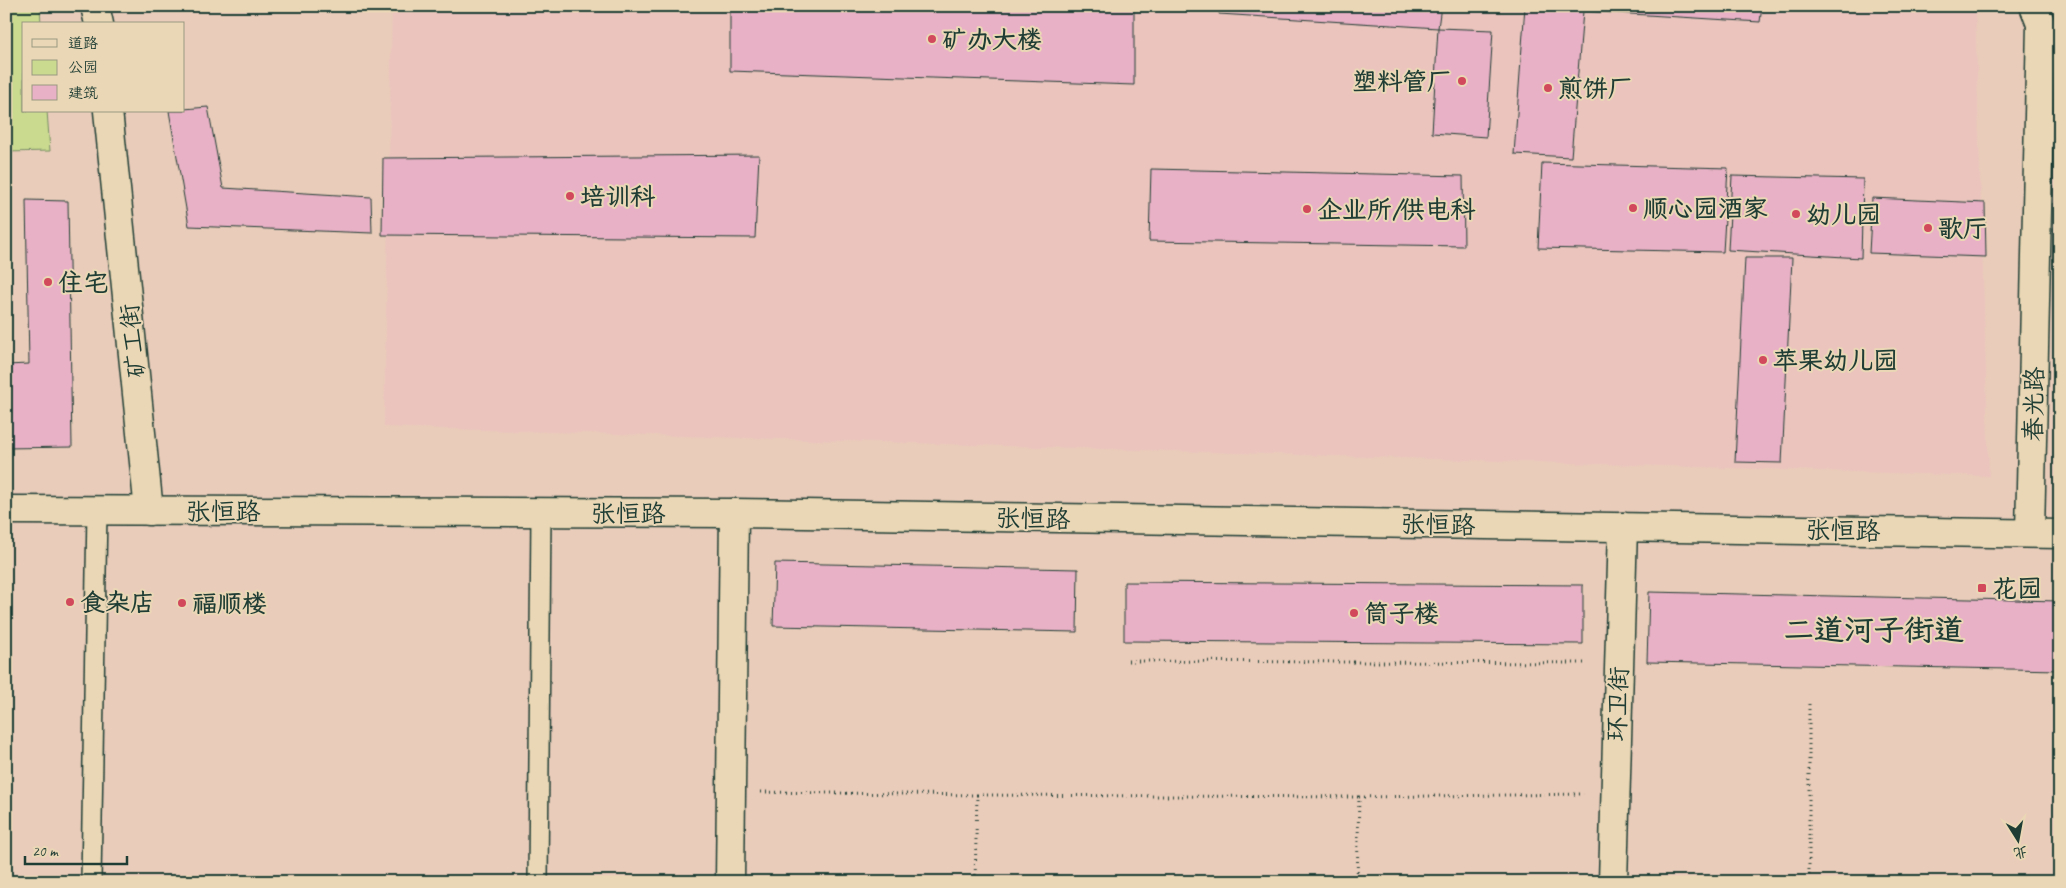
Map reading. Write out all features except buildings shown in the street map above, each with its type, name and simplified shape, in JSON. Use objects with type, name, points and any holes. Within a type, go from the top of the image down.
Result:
[{"type":"main road","points":[[95,6],[99,22]]},
{"type":"main road","name":"春光路","points":[[2030,533],[2041,24],[2034,6]]},
{"type":"main road","name":"矿工街","points":[[108,112],[149,511]]},
{"type":"main road","name":"张恒路","points":[[6,510],[734,514],[2060,534]]},
{"type":"main road","points":[[730,882],[734,514]]},
{"type":"main road","name":"环卫街","points":[[1613,882],[1623,527]]},
{"type":"lane","points":[[90,882],[97,510]]},
{"type":"lane","points":[[538,882],[541,512]]},
{"type":"path","points":[[1128,661],[1618,663]]},
{"type":"path","points":[[1809,704],[1809,882]]},
{"type":"path","points":[[731,791],[977,796],[1359,797],[1614,794]]},
{"type":"path","points":[[975,882],[977,796]]},
{"type":"path","points":[[1357,882],[1359,797]]},
{"type":"shaded area","points":[[392,6],[1975,6],[1989,476],[384,427]]},
{"type":"green space","points":[[6,6],[40,6],[41,22],[22,22],[22,112],[47,112],[50,151],[6,152]]},
{"type":"place","name":"矿办大楼","points":[[932,39]]},
{"type":"place","name":"塑料管厂","points":[[1462,81]]},
{"type":"place","name":"煎饼厂","points":[[1548,88]]},
{"type":"place","name":"培训科","points":[[570,196]]},
{"type":"place","name":"顺心园酒家","points":[[1633,208]]},
{"type":"place","name":"企业所/供电科","points":[[1307,209]]},
{"type":"place","name":"幼儿园","points":[[1796,214]]},
{"type":"place","name":"歌厅","points":[[1928,228]]},
{"type":"place","name":"住宅","points":[[48,282]]},
{"type":"place","name":"苹果幼儿园","points":[[1763,360]]},
{"type":"place","name":"花园","points":[[1982,588]]},
{"type":"place","name":"食杂店","points":[[70,602]]},
{"type":"place","name":"福顺楼","points":[[182,603]]},
{"type":"place","name":"筒子楼","points":[[1354,613]]},
{"type":"district","name":"二道河子街道","points":[[1874,630]]}]
